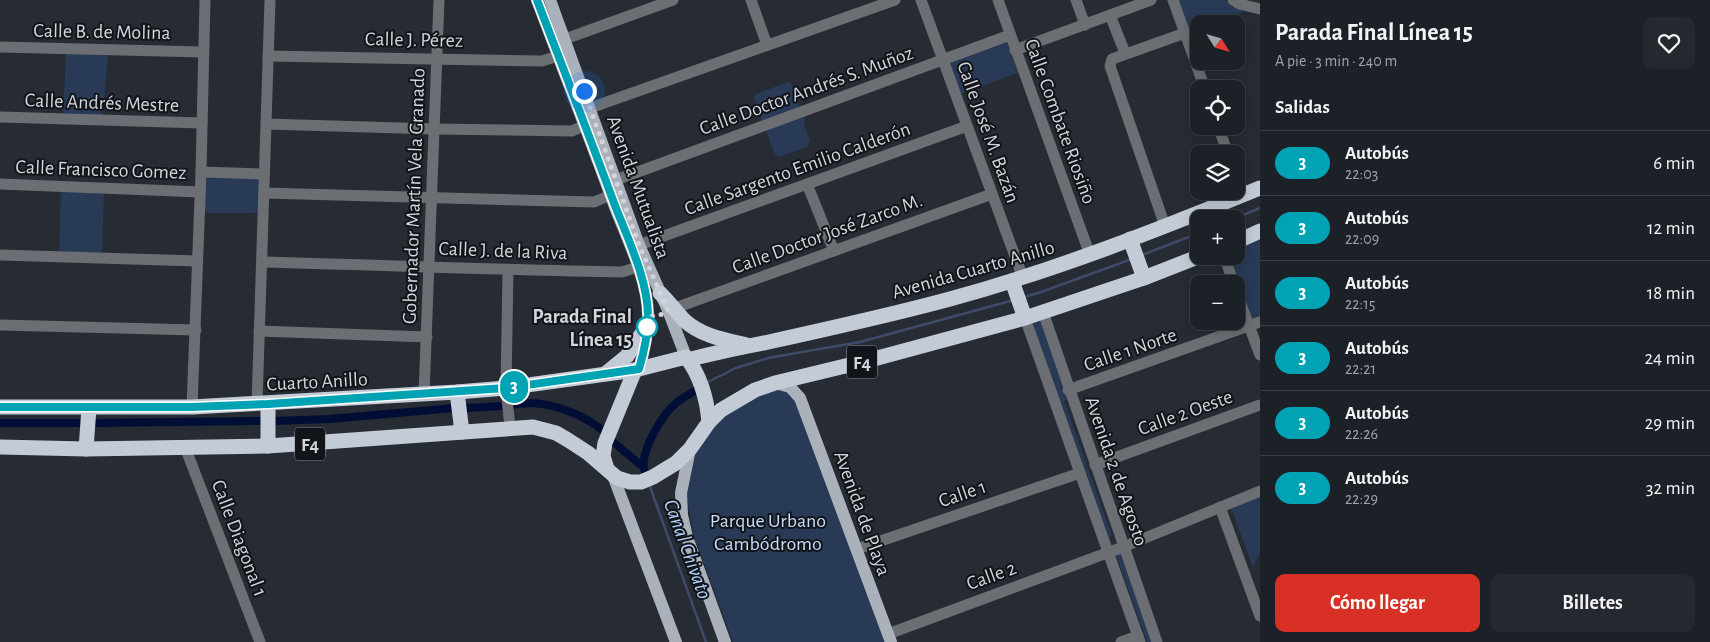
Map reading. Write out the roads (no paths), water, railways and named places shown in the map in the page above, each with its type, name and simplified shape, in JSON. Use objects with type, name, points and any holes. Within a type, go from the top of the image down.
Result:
[{"type":"highway","name":"Avenida Cuarto Anillo","points":[[1245,194],[1260,188]]},
{"type":"highway","name":"Avenida Cuarto Anillo","points":[[687,358],[860,322],[1016,282],[1131,242],[1231,200]]},
{"type":"highway","points":[[1245,238],[1260,231]]},
{"type":"highway","points":[[1131,242],[1142,274]]},
{"type":"highway","name":"F4","points":[[0,447],[87,443],[184,448],[268,446],[533,427],[556,433],[588,453],[609,471],[624,480],[647,480],[676,462],[690,449],[708,422],[721,410],[735,401],[775,383],[870,360],[1023,314],[1042,312],[1142,274],[1190,259]]},
{"type":"highway","points":[[1016,282],[1023,314]]},
{"type":"highway","points":[[660,292],[671,309],[685,321],[706,334],[750,346]]},
{"type":"highway","points":[[604,374],[627,356],[647,321]]},
{"type":"highway","points":[[687,358],[708,407],[708,422]]},
{"type":"highway","name":"F4","points":[[637,369],[687,358]]},
{"type":"highway","points":[[609,471],[603,456],[606,443],[637,369]]},
{"type":"highway","name":"Cuarto Anillo","points":[[0,406],[88,413],[192,407],[265,413],[424,394],[458,404],[637,369]]},
{"type":"highway","points":[[458,404],[462,432]]},
{"type":"highway","points":[[87,443],[88,413]]},
{"type":"highway","points":[[265,413],[268,446]]},
{"type":"main road","name":"Avenida Mutualista","points":[[537,0],[638,267],[645,292],[647,321],[644,353],[637,369]]},
{"type":"main road","name":"Avenida Mutualista","points":[[550,0],[639,245],[660,292]]},
{"type":"main road","points":[[647,321],[671,309],[687,358]]},
{"type":"main road","points":[[800,398],[803,387],[814,373]]},
{"type":"main road","points":[[775,383],[790,387],[800,398]]},
{"type":"main road","name":"Avenida de Playa","points":[[800,398],[889,638]]},
{"type":"main road","points":[[690,449],[681,493],[682,515],[687,538],[725,642]]},
{"type":"main road","points":[[609,471],[676,642]]},
{"type":"street","points":[[192,407],[196,330],[205,0]]},
{"type":"street","points":[[265,413],[259,331],[270,0]]},
{"type":"street","name":"Gobernador Martín Vela Granado","points":[[424,394],[439,0]]},
{"type":"street","points":[[565,39],[673,0]]},
{"type":"street","points":[[751,0],[767,45]]},
{"type":"street","points":[[590,108],[894,0]]},
{"type":"street","name":"Calle José M. Bazán","points":[[921,0],[992,194],[1016,282]]},
{"type":"street","name":"Calle Combate Riosiño","points":[[998,0],[1090,255]]},
{"type":"street","points":[[1076,0],[1085,25]]},
{"type":"street","points":[[1016,50],[1148,0]]},
{"type":"street","points":[[1173,0],[1202,80]]},
{"type":"street","points":[[1233,0],[1239,4],[1260,9]]},
{"type":"street","points":[[1110,15],[1125,53]]},
{"type":"street","points":[[1166,226],[1110,66],[1112,59],[1125,53],[1185,33]]},
{"type":"street","name":"Calle Doctor Andrés S. Muñoz","points":[[616,180],[1010,35]]},
{"type":"street","name":"Calle B. de Molina","points":[[0,47],[203,52]]},
{"type":"street","name":"Calle J. Pérez","points":[[268,56],[542,61],[558,56]]},
{"type":"street","name":"Calle Andrés Mestre","points":[[0,118],[202,123]]},
{"type":"street","points":[[266,124],[572,131],[585,125]]},
{"type":"street","name":"Calle Sargento Emilio Calderón","points":[[639,245],[967,126]]},
{"type":"street","points":[[201,172],[264,174]]},
{"type":"street","name":"Calle Francisco Gomez","points":[[0,184],[200,192]]},
{"type":"street","points":[[807,184],[834,251]]},
{"type":"street","points":[[264,194],[594,202],[611,195]]},
{"type":"street","name":"Calle Doctor José Zarco M.","points":[[671,309],[992,194]]},
{"type":"street","points":[[0,255],[197,261]]},
{"type":"street","name":"Calle J. de la Riva","points":[[262,262],[622,272],[638,267]]},
{"type":"street","points":[[508,270],[507,393],[510,428]]},
{"type":"street","points":[[1245,307],[1255,325],[1260,355]]},
{"type":"street","name":"Avenida 2 de Agosto","points":[[1042,312],[1157,642]]},
{"type":"street","name":"Avenida 2 de Agosto","points":[[1023,314],[1139,639]]},
{"type":"street","points":[[0,325],[196,330]]},
{"type":"street","name":"Calle 1 Norte","points":[[1068,390],[1255,325]]},
{"type":"street","points":[[259,331],[427,337]]},
{"type":"street","name":"Calle 2 Oeste","points":[[1095,465],[1260,405]]},
{"type":"street","name":"Calle Diagonal 1","points":[[184,448],[260,642]]},
{"type":"street","name":"Calle 1","points":[[857,549],[1080,474]]},
{"type":"street","name":"Calle 2","points":[[889,638],[1123,547],[1260,491]]},
{"type":"street","points":[[1220,507],[1260,616]]},
{"type":"street","points":[[1121,642],[1139,639]]},
{"type":"waterway","points":[[1245,214],[1260,208]]},
{"type":"waterway","points":[[1142,255],[1190,236]]},
{"type":"waterway","points":[[1024,297],[1132,259]]},
{"type":"waterway","points":[[708,382],[736,368],[768,358],[860,342],[1014,300]]},
{"type":"waterway","points":[[645,472],[645,455],[658,425],[676,403],[696,390]]},
{"type":"waterway","points":[[511,405],[531,403],[559,408],[578,415],[602,430]]},
{"type":"waterway","points":[[466,408],[502,406]]},
{"type":"waterway","points":[[273,421],[330,419],[454,408]]},
{"type":"waterway","points":[[94,423],[262,421]]},
{"type":"waterway","points":[[0,423],[81,423]]},
{"type":"waterway","points":[[612,441],[642,466]]},
{"type":"waterway","name":"Canal Chivato","points":[[642,466],[645,474]]},
{"type":"waterway","name":"Canal Chivato","points":[[649,484],[706,642]]},
{"type":"place","name":"Parada Final Línea 15","points":[[647,327]]},
{"type":"park label","name":"Parque Urbano Cambódromo","points":[[768,532]]}]
